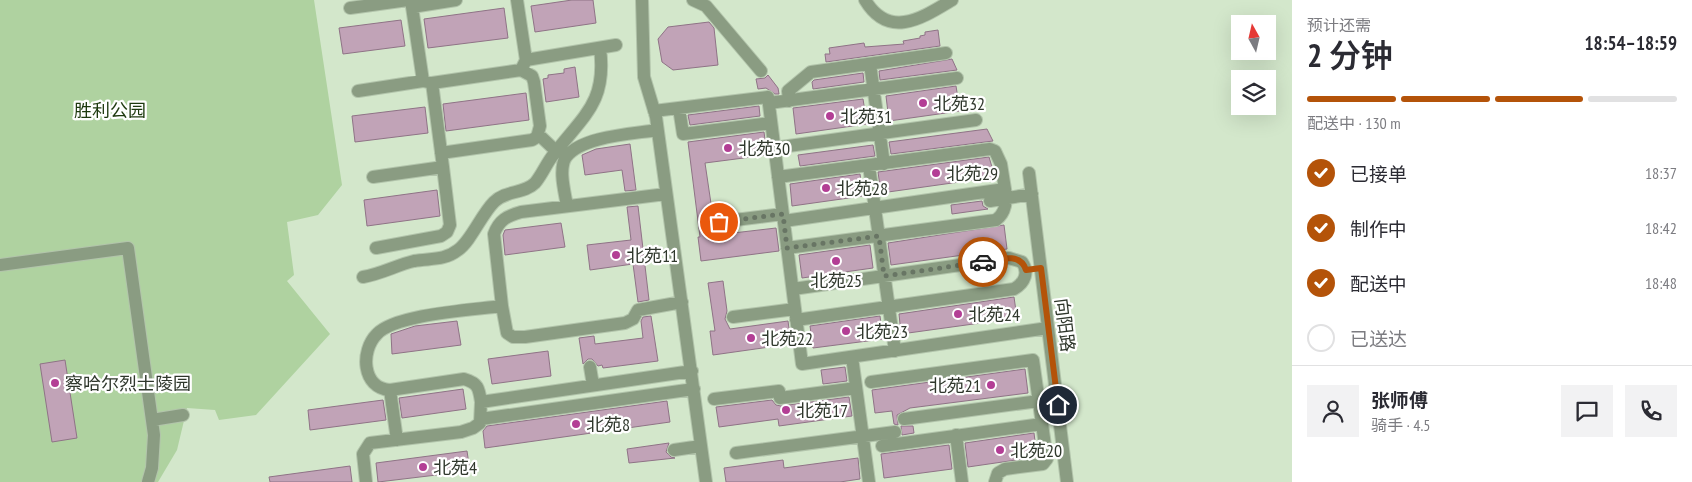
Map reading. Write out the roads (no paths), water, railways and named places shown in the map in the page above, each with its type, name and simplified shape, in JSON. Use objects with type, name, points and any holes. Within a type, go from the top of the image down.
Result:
[{"type":"street","points":[[350,8],[456,0]]},
{"type":"street","points":[[441,153],[532,140],[538,134],[540,126],[534,82],[524,65],[517,0]]},
{"type":"street","points":[[642,0],[644,77],[654,111],[657,130],[706,482]]},
{"type":"street","points":[[693,0],[706,6],[762,71]]},
{"type":"street","points":[[865,0],[870,9],[892,23],[909,22],[952,0]]},
{"type":"street","points":[[376,248],[442,236],[450,225],[441,153],[411,2]]},
{"type":"street","points":[[358,91],[428,82],[524,65],[616,45]]},
{"type":"street","points":[[363,277],[416,261],[443,258],[458,250],[466,242],[480,218],[496,200],[506,193],[526,188],[535,183],[556,151],[593,105],[599,92],[602,73],[600,48]]},
{"type":"street","points":[[789,100],[788,91],[810,72],[946,53]]},
{"type":"street","points":[[870,64],[884,164]]},
{"type":"street","points":[[769,103],[957,78]]},
{"type":"street","points":[[654,111],[768,96],[802,364],[1048,328]]},
{"type":"street","points":[[679,108],[683,134],[771,123]]},
{"type":"street","points":[[774,148],[976,120]]},
{"type":"street","points":[[567,206],[562,170],[566,157],[578,147],[591,141],[657,130]]},
{"type":"street","points":[[538,134],[556,151]]},
{"type":"street","points":[[778,177],[990,148],[995,151],[1001,164],[1006,193],[1003,212],[996,220],[787,248]]},
{"type":"street","points":[[373,177],[443,166]]},
{"type":"street","points":[[869,166],[895,351]]},
{"type":"street","name":"向阳路","points":[[1029,173],[1067,482]]},
{"type":"street","points":[[990,201],[1006,193]]},
{"type":"street","points":[[719,222],[875,208],[1006,193],[1032,194]]},
{"type":"street","points":[[666,194],[521,212],[507,216],[497,225],[494,234],[502,306],[507,333],[513,337],[525,337],[625,323],[638,310],[682,302]]},
{"type":"street","points":[[448,229],[466,242]]},
{"type":"street","points":[[0,265],[128,248],[152,420],[154,450],[148,482]]},
{"type":"street","points":[[733,317],[796,315],[889,308],[1014,289],[1024,280],[1026,270],[1022,262],[1009,258],[792,289]]},
{"type":"street","points":[[1026,270],[1041,268]]},
{"type":"street","points":[[481,419],[479,387],[474,382],[464,379],[390,390],[381,389],[373,384],[368,375],[366,356],[370,343],[377,334],[398,321],[502,306]]},
{"type":"street","points":[[852,357],[869,482]]},
{"type":"street","points":[[871,382],[1033,360],[1047,460],[1043,464],[1005,469],[998,473],[995,482]]},
{"type":"street","points":[[590,367],[593,386]]},
{"type":"street","points":[[481,402],[692,371]]},
{"type":"street","points":[[714,399],[779,391],[780,398],[856,388]]},
{"type":"street","points":[[366,482],[363,454],[365,447],[370,443],[461,432],[473,428],[481,419],[694,389]]},
{"type":"street","points":[[390,390],[397,440]]},
{"type":"street","points":[[904,420],[1039,401]]},
{"type":"street","points":[[152,420],[184,415]]},
{"type":"street","points":[[882,446],[1042,424]]},
{"type":"street","points":[[736,453],[895,432]]},
{"type":"street","points":[[956,435],[962,482]]},
{"type":"street","points":[[674,450],[701,446]]},
{"type":"place","name":"北苑32","points":[[923,103]]},
{"type":"place","name":"北苑31","points":[[830,116]]},
{"type":"place","name":"北苑30","points":[[728,148]]},
{"type":"place","name":"北苑29","points":[[936,173]]},
{"type":"place","name":"北苑28","points":[[826,188]]},
{"type":"place","name":"北苑11","points":[[616,255]]},
{"type":"place","name":"北苑25","points":[[836,261]]},
{"type":"place","name":"北苑24","points":[[958,314]]},
{"type":"place","name":"北苑23","points":[[846,331]]},
{"type":"place","name":"北苑22","points":[[751,338]]},
{"type":"place","name":"察哈尔烈士陵园","points":[[55,383]]},
{"type":"place","name":"北苑21","points":[[991,385]]},
{"type":"place","name":"北苑17","points":[[786,410]]},
{"type":"place","name":"北苑8","points":[[576,424]]},
{"type":"place","name":"北苑20","points":[[1000,450]]},
{"type":"place","name":"北苑4","points":[[423,467]]},
{"type":"park label","name":"胜利公园","points":[[110,110]]}]
